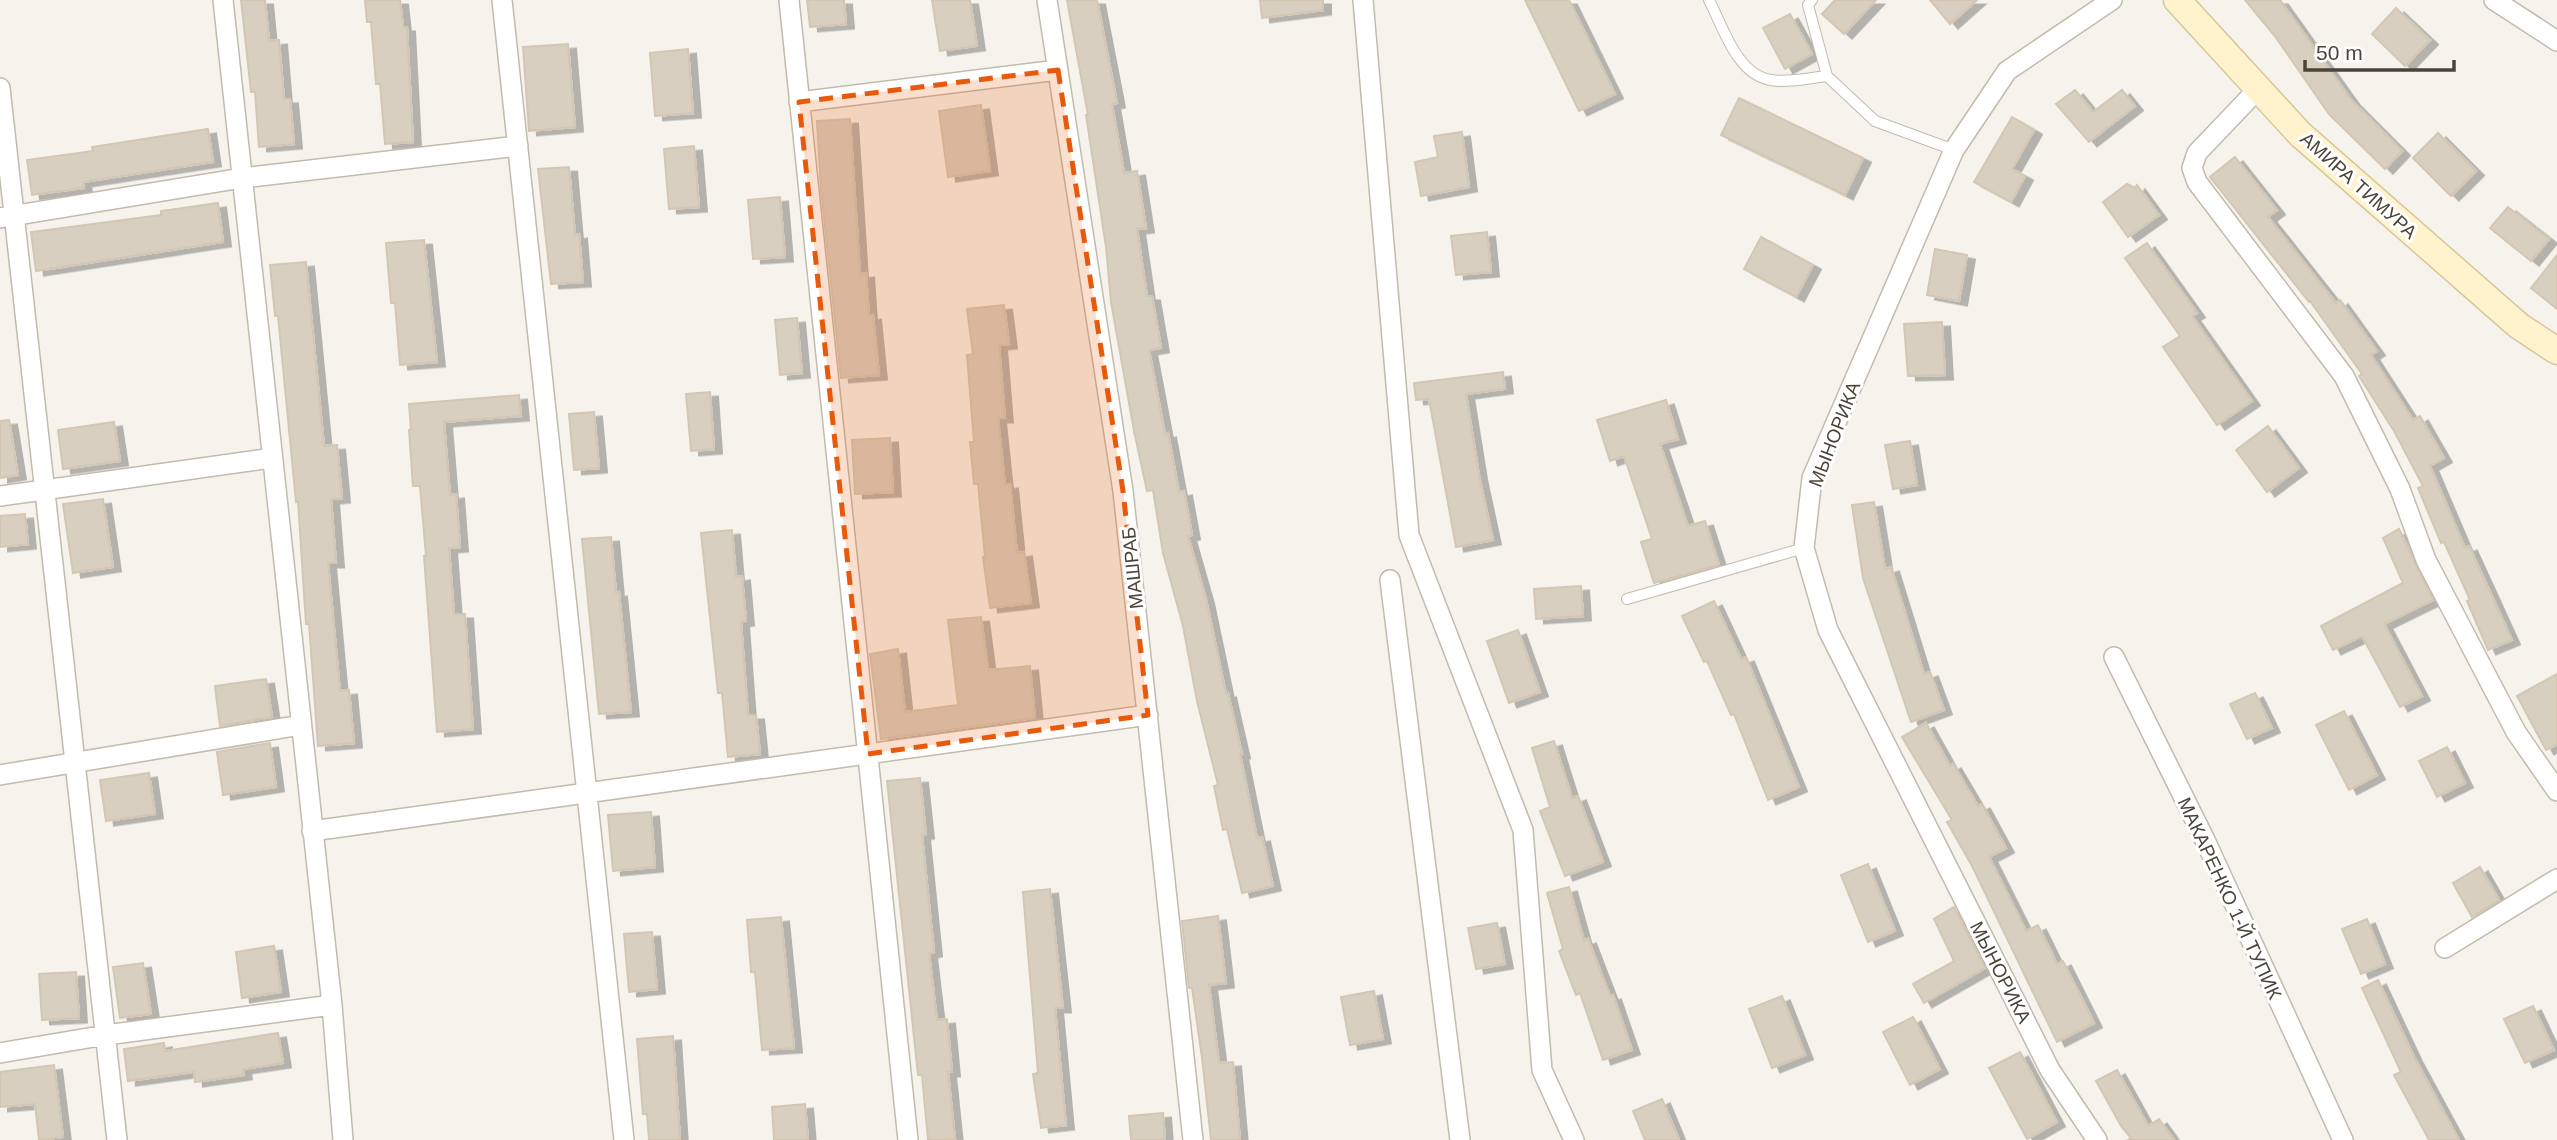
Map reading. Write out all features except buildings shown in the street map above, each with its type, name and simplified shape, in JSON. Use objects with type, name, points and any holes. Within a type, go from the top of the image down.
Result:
[{"type":"street","points":[[223,0],[332,1004],[343,1140]]},
{"type":"street","points":[[502,0],[625,1140]]},
{"type":"street","points":[[789,0],[908,1140]]},
{"type":"street","name":"МАШРАБ","points":[[1047,0],[1124,491],[1194,1140]]},
{"type":"street","points":[[1363,0],[1409,535],[1523,830],[1542,1070],[1574,1140]]},
{"type":"street","name":"МЫНОРИКА","points":[[2097,1140],[2050,1070],[1828,630],[1804,548],[1812,478],[1954,150],[2007,71],[2112,0]]},
{"type":"street","name":"АМИРА ТИМУРА","points":[[2177,0],[2300,134],[2518,326],[2557,351]]},
{"type":"street","points":[[2494,0],[2557,41]]},
{"type":"street","points":[[799,102],[1058,70]]},
{"type":"street","points":[[0,88],[7,217],[44,489],[117,1140]]},
{"type":"street","points":[[2258,89],[2197,153],[2192,168],[2197,181],[2344,376],[2400,489],[2426,560],[2516,732],[2557,791]]},
{"type":"street","points":[[7,217],[242,178],[518,146]]},
{"type":"street","points":[[0,496],[272,458]]},
{"type":"street","points":[[1390,580],[1460,1140]]},
{"type":"street","name":"МАКАРЕНКО 1-Й ТУПИК","points":[[2114,657],[2205,839],[2343,1140]]},
{"type":"street","points":[[312,831],[1147,715]]},
{"type":"street","points":[[0,775],[301,725]]},
{"type":"street","points":[[2445,948],[2557,879]]},
{"type":"street","points":[[0,1053],[106,1035],[332,1004]]},
{"type":"lane","points":[[1709,0],[1732,46],[1748,70],[1770,80],[1826,76]]},
{"type":"lane","points":[[1812,0],[1808,5],[1826,76],[1875,121],[1954,150]]},
{"type":"lane","points":[[1627,599],[1804,548]]},
{"type":"highlighted area","points":[[1058,70],[1123,491],[1148,715],[868,754],[799,102]]}]
